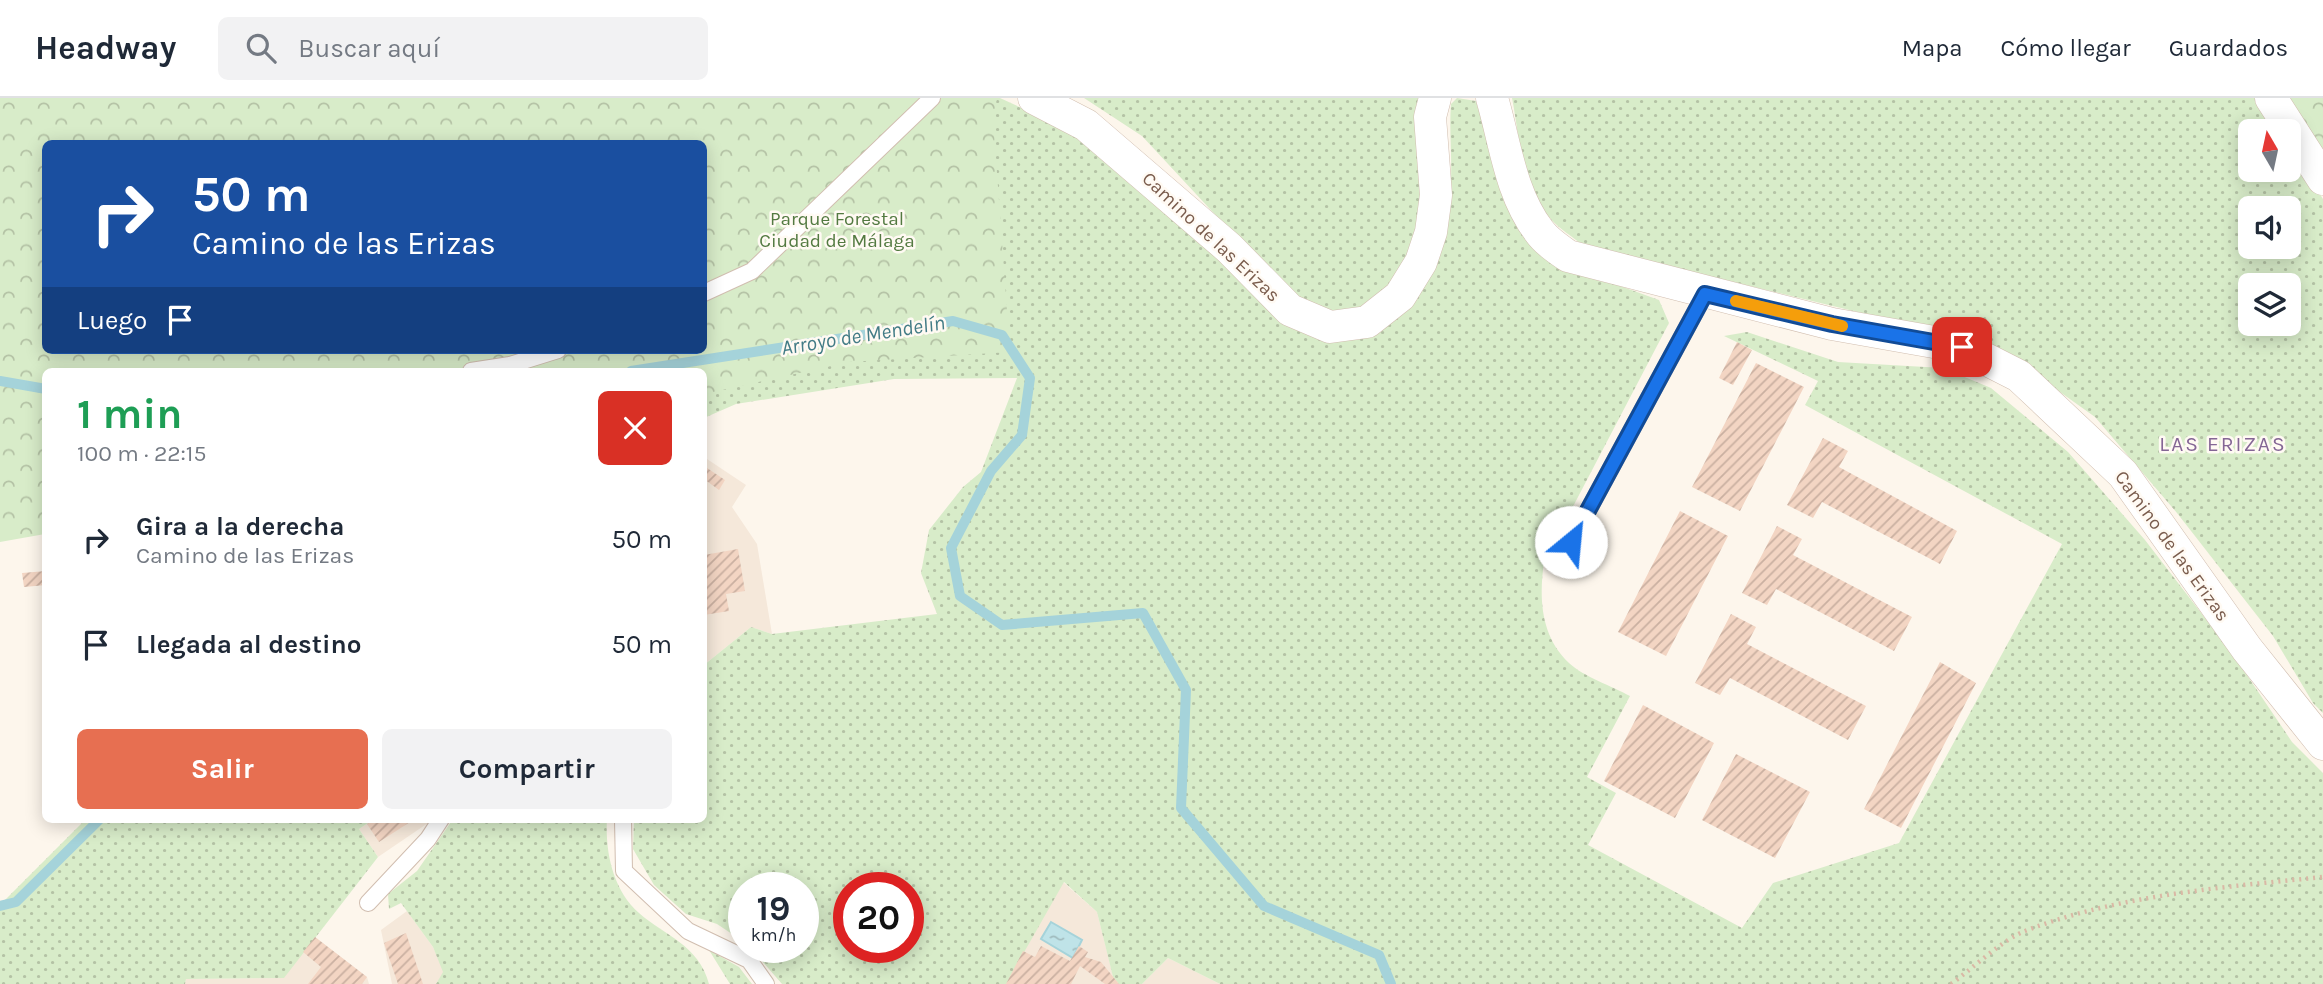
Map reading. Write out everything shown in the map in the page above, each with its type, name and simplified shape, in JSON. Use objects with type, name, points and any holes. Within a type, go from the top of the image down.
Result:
[{"type":"street","name":"Camino de las Erizas","points":[[1034,98],[1086,125],[1229,248],[1290,310],[1329,327],[1367,322],[1400,296],[1421,262],[1431,232],[1436,195],[1430,117],[1435,98]]},
{"type":"street","name":"Camino de las Erizas","points":[[1493,98],[1503,150],[1528,215],[1540,234],[1567,256],[1705,294],[1832,324],[1962,347],[2019,376],[2123,474],[2247,649],[2323,744]]},
{"type":"street","points":[[2271,98],[2323,179]]},
{"type":"lane","points":[[707,292],[752,271],[932,98]]},
{"type":"lane","points":[[1571,542],[1705,294]]},
{"type":"lane","points":[[490,368],[545,354]]},
{"type":"lane","points":[[368,903],[428,839],[438,823]]},
{"type":"lane","points":[[623,823],[624,872],[688,931],[750,960],[766,984]]},
{"type":"path","points":[[1951,984],[2022,932],[2109,906],[2234,886],[2323,877]]},
{"type":"shaded area","points":[[707,459],[746,485],[732,507],[757,544],[772,634],[751,627],[707,663]]},
{"type":"shaded area","points":[[368,823],[428,823],[378,857],[359,829]]},
{"type":"shaded area","points":[[1063,882],[1097,912],[1113,976],[1119,984],[1006,984]]},
{"type":"shaded area","points":[[407,911],[433,947],[444,972],[436,984],[392,984],[381,930]]},
{"type":"shaded area","points":[[315,937],[367,977],[369,984],[185,984],[186,979],[283,978]]},
{"type":"shaded area","points":[[1168,958],[1220,984],[1142,984]]},
{"type":"green space","name":"Parque Forestal Ciudad de Málaga","points":[[0,98],[997,98],[993,118],[1010,352],[849,362],[707,393],[707,368],[42,368],[42,535],[0,542]]},
{"type":"green space","points":[[959,98],[1000,98],[1054,123],[1136,173],[1323,338],[1361,339],[1381,330],[1399,316],[1427,274],[1445,224],[1449,201],[1451,104],[1457,98],[1476,101],[1499,180],[1598,278],[1659,300],[1669,323],[1544,562],[1544,616],[1552,641],[1559,652],[1582,673],[1630,696],[1587,777],[1616,793],[1588,845],[1742,928],[1773,883],[1899,843],[2062,544],[1805,405],[1818,381],[1724,336],[1747,332],[1838,362],[1943,368],[1991,388],[2068,452],[2145,540],[2232,653],[2292,742],[2323,773],[2323,984],[1220,984],[1168,958],[1142,984],[1119,984],[1113,977],[1097,912],[1064,882],[1006,984],[782,984],[764,963],[819,963],[819,872],[728,872],[728,931],[717,924],[686,914],[654,885],[633,849],[634,823],[707,823],[707,663],[751,627],[772,634],[937,614],[921,573],[929,530],[963,487],[981,472],[1017,378],[894,379],[736,404],[707,417],[707,368],[704,368],[704,354],[707,354],[707,347]]},
{"type":"green space","points":[[1084,98],[1419,98],[1426,165],[1414,240],[1392,288],[1358,310],[1321,313],[1289,294],[1142,136]]},
{"type":"green space","points":[[1512,98],[2256,98],[2270,119],[2238,119],[2238,182],[2301,182],[2301,165],[2323,199],[2323,713],[2313,703],[2273,636],[2177,513],[2095,417],[1994,345],[1584,246],[1554,222],[1540,205],[1523,161]]},
{"type":"green space","points":[[2288,98],[2323,98],[2323,153]]},
{"type":"green space","points":[[82,823],[368,823],[359,829],[378,857],[284,978],[186,979],[185,984],[0,984],[0,902]]},
{"type":"green space","points":[[450,823],[607,823],[609,857],[623,893],[639,913],[689,950],[698,960],[709,984],[436,984],[443,972],[433,947],[401,903],[389,909],[388,894],[417,871]]},
{"type":"green space","points":[[709,950],[739,967],[752,984],[730,984]]},
{"type":"water","points":[[1051,922],[1082,940],[1073,958],[1041,939]]},
{"type":"building","points":[[1737,342],[1752,350],[1733,385],[1719,378]]},
{"type":"building","points":[[1756,363],[1804,387],[1740,511],[1692,487]]},
{"type":"building","points":[[1823,438],[1848,451],[1839,467],[1957,531],[1940,564],[1822,502],[1813,518],[1787,505]]},
{"type":"building","points":[[707,468],[725,480],[719,490],[707,481]]},
{"type":"building","points":[[1680,511],[1728,536],[1666,656],[1618,632]]},
{"type":"building","points":[[1777,526],[1802,539],[1793,555],[1912,617],[1894,651],[1776,589],[1767,605],[1742,593]]},
{"type":"building","points":[[738,549],[745,591],[726,594],[729,611],[707,615],[707,554]]},
{"type":"building","points":[[42,571],[42,585],[24,587],[22,573]]},
{"type":"building","points":[[1731,614],[1756,627],[1747,644],[1866,706],[1848,740],[1730,678],[1720,695],[1695,683]]},
{"type":"building","points":[[1940,662],[1976,683],[1901,828],[1864,809]]},
{"type":"building","points":[[1643,705],[1714,743],[1675,818],[1604,781]]},
{"type":"building","points":[[1736,754],[1810,792],[1775,858],[1702,820]]},
{"type":"building","points":[[368,823],[408,823],[379,842]]},
{"type":"building","points":[[406,933],[423,984],[398,984],[384,943]]},
{"type":"building","points":[[315,937],[367,977],[362,984],[308,984],[321,967],[303,952]]},
{"type":"building","points":[[1041,946],[1070,961],[1079,946],[1088,952],[1085,957],[1101,962],[1119,984],[1105,984],[1080,966],[1071,984],[1006,984],[1023,951],[1035,957]]},
{"type":"waterway","name":"Arroyo de Mendelín","points":[[650,368],[953,321],[1002,335],[1030,378],[1022,435],[991,471],[951,548],[960,596],[1002,625],[1143,613],[1186,690],[1181,808],[1264,906],[1379,955],[1391,984]]},
{"type":"waterway","name":"Arroyo de Mendelín","points":[[0,381],[42,388]]},
{"type":"waterway","points":[[0,906],[16,902],[96,823]]},
{"type":"slow traffic","points":[[1736,301],[1842,326]]},
{"type":"district","name":"LAS ERIZAS","points":[[2223,444]]},
{"type":"route","points":[[1571,542],[1705,294],[1832,324],[1962,347]]}]
